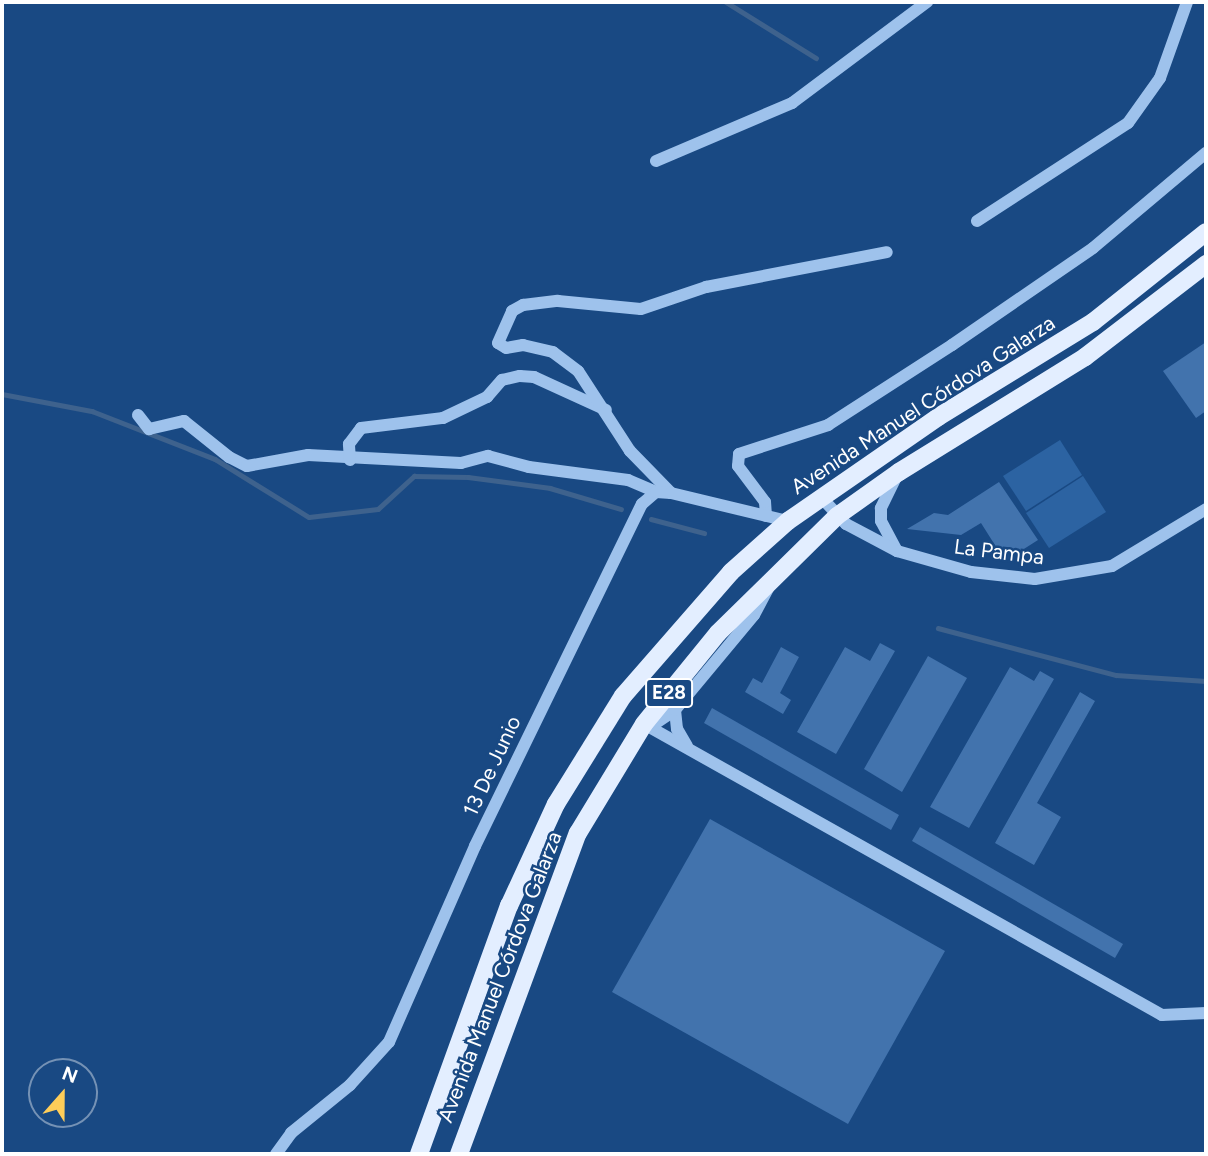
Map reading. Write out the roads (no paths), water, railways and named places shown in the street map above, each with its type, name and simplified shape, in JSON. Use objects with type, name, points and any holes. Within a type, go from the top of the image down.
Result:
[{"type":"main road","name":"Avenida Manuel Córdova Galarza","points":[[419,1154],[485,963],[556,804],[623,696],[731,572],[788,521],[820,496],[969,398],[1093,322],[1206,232]]},
{"type":"main road","name":"Avenida Manuel Córdova Galarza","points":[[458,1154],[578,833],[647,726],[718,633],[836,516],[898,472],[1085,356],[1206,264]]},
{"type":"main road","points":[[969,398],[984,420]]},
{"type":"street","points":[[656,161],[792,103],[927,2]]},
{"type":"street","points":[[977,221],[1128,123],[1160,78],[1187,2]]},
{"type":"street","points":[[766,516],[765,502],[738,466],[738,454],[828,425],[952,345],[1093,248],[1206,153]]},
{"type":"street","points":[[671,493],[630,451],[606,410],[578,371],[553,352],[523,345],[506,348],[498,343],[512,311],[523,305],[558,301],[641,309],[706,287],[887,252]]},
{"type":"street","points":[[351,460],[349,444],[360,428],[443,418],[487,397],[502,380],[520,376],[546,382],[579,402],[606,410]]},
{"type":"street","points":[[138,415],[149,429],[184,421],[229,457],[247,466],[308,455],[351,460],[461,463],[488,456],[529,467],[628,480],[656,492],[671,493],[788,521]]},
{"type":"street","points":[[897,551],[881,521],[881,508],[898,472]]},
{"type":"street","name":"13 De Junio","points":[[276,1154],[291,1133],[350,1085],[390,1042],[565,655],[642,504],[656,492]]},
{"type":"street","points":[[820,496],[836,516]]},
{"type":"street","name":"La Pampa","points":[[836,516],[897,551],[971,572],[1035,579],[1079,574],[1112,566],[1206,509]]},
{"type":"street","points":[[647,726],[675,710],[754,615],[776,573]]},
{"type":"street","points":[[675,710],[677,729],[687,746]]},
{"type":"street","points":[[647,726],[687,746],[1162,1015],[1206,1013]]},
{"type":"waterway","points":[[726,2],[816,58]]},
{"type":"waterway","points":[[2,394],[92,411],[215,459],[309,517],[378,509],[414,476],[468,477],[550,488],[621,509]]},
{"type":"waterway","points":[[651,519],[704,533]]},
{"type":"waterway","points":[[938,628],[1116,675],[1206,681]]}]
